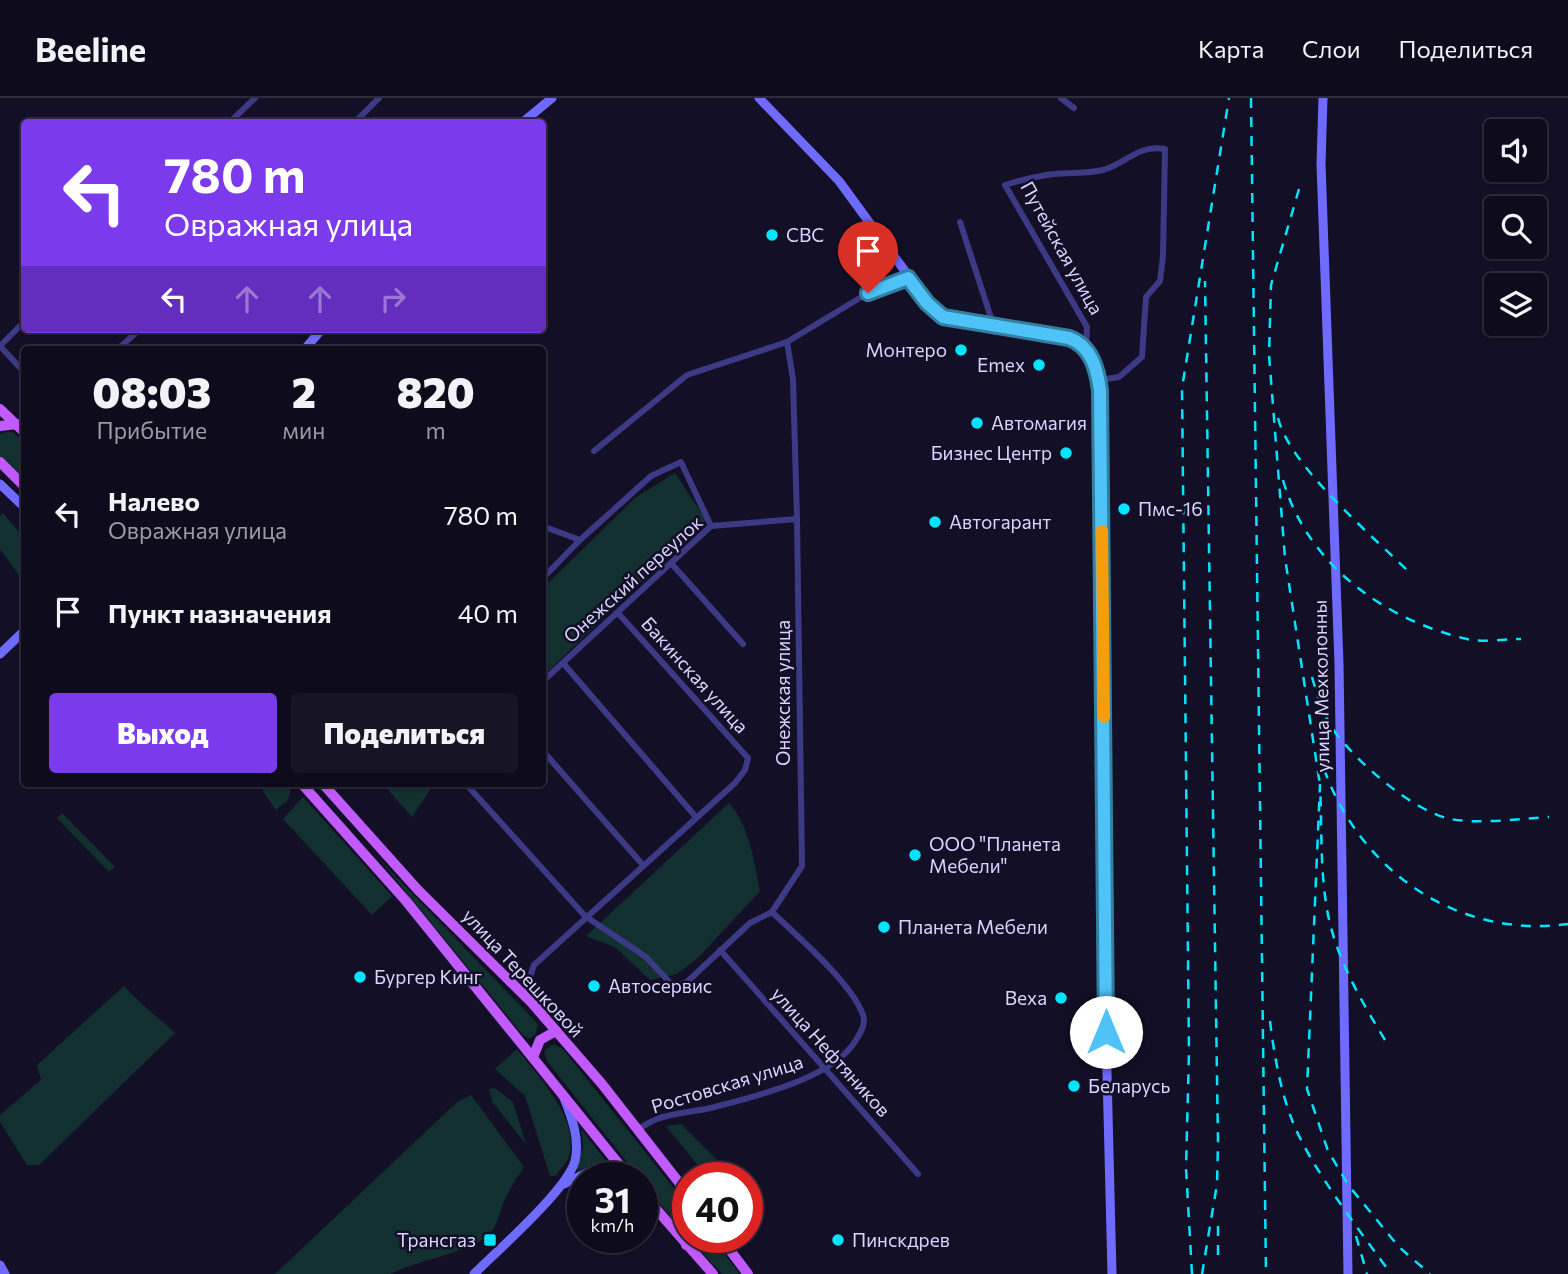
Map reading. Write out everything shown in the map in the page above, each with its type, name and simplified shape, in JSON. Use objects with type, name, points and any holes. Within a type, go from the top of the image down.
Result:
[{"type":"main road","points":[[0,409],[21,428]]},
{"type":"main road","points":[[0,426],[21,428]]},
{"type":"main road","points":[[0,462],[21,483]]},
{"type":"main road","name":"улица Терешковой","points":[[305,787],[406,901],[617,1162]]},
{"type":"main road","name":"улица Терешковой","points":[[326,787],[418,890],[524,995],[672,1173]]},
{"type":"main road","points":[[533,1057],[540,1040],[556,1031]]},
{"type":"main road","points":[[658,1213],[672,1229]]},
{"type":"main road","points":[[693,1253],[713,1274]]},
{"type":"main road","points":[[732,1253],[748,1274]]},
{"type":"street","points":[[233,119],[255,98]]},
{"type":"street","points":[[358,119],[379,98]]},
{"type":"street","points":[[527,119],[552,98]]},
{"type":"street","points":[[759,98],[839,181],[927,303],[943,317],[1069,338],[1086,349],[1099,380],[1106,1032],[1112,1274]]},
{"type":"street","points":[[1061,98],[1074,108]]},
{"type":"street","name":"улица Мехколонны","points":[[1323,98],[1321,153],[1339,664],[1349,1274]]},
{"type":"street","name":"Путейская улица","points":[[1086,349],[1087,327],[1005,186],[1032,177],[1102,170],[1117,165],[1128,155],[1149,149],[1164,149],[1163,256],[1160,281],[1146,297],[1142,357],[1119,377],[1099,380]]},
{"type":"street","points":[[960,222],[994,327]]},
{"type":"street","points":[[594,451],[687,375],[786,342],[868,293],[908,278]]},
{"type":"street","points":[[21,325],[0,346],[21,369]]},
{"type":"street","points":[[121,346],[136,333]]},
{"type":"street","name":"Онежская улица","points":[[585,916],[646,957],[675,988],[688,981],[750,923],[772,912],[802,866],[793,379],[786,342]]},
{"type":"street","points":[[546,575],[651,476],[681,462],[711,526]]},
{"type":"street","points":[[0,484],[21,504]]},
{"type":"street","name":"Онежский переулок","points":[[546,678],[711,526],[797,519]]},
{"type":"street","points":[[546,527],[580,540]]},
{"type":"street","points":[[671,563],[743,644]]},
{"type":"street","name":"Бакинская улица","points":[[618,613],[748,758],[745,770],[735,783],[696,817]]},
{"type":"street","points":[[0,654],[21,634]]},
{"type":"street","points":[[524,995],[534,965],[696,817],[563,663]]},
{"type":"street","points":[[546,755],[643,865]]},
{"type":"street","points":[[469,787],[585,916]]},
{"type":"street","name":"Ростовская улица","points":[[638,1129],[656,1119],[715,1107],[825,1069],[851,1049],[862,1031],[864,1018],[858,1005],[819,957],[772,912]]},
{"type":"street","name":"улица Нефтяников","points":[[720,950],[918,1174]]},
{"type":"street","points":[[474,1274],[562,1185],[574,1163],[575,1127],[564,1096]]},
{"type":"street","points":[[562,1185],[567,1182]]},
{"type":"street","points":[[0,1265],[5,1274]]},
{"type":"green space","points":[[13,432],[21,440],[21,477],[0,457],[0,434]]},
{"type":"green space","points":[[675,473],[706,520],[546,673],[546,585],[635,498]]},
{"type":"green space","points":[[3,513],[21,534],[21,578],[0,549],[0,516]]},
{"type":"green space","points":[[260,787],[291,787],[288,800],[276,810]]},
{"type":"green space","points":[[386,787],[432,787],[412,817]]},
{"type":"green space","points":[[303,797],[392,896],[372,915],[283,819]]},
{"type":"green space","points":[[729,803],[746,833],[760,891],[698,958],[677,974],[650,980],[615,947],[586,936]]},
{"type":"green space","points":[[62,813],[115,867],[109,872],[57,818]]},
{"type":"green space","points":[[379,859],[538,1024],[535,1035],[529,1039],[523,1035]]},
{"type":"green space","points":[[124,986],[175,1033],[39,1165],[27,1165],[0,1122],[0,1115],[41,1080],[37,1065]]},
{"type":"green space","points":[[553,1044],[563,1049],[653,1162],[627,1162],[547,1061],[544,1051]]},
{"type":"green space","points":[[517,1049],[556,1100],[569,1130],[571,1145],[568,1159],[555,1176],[550,1176],[525,1096],[495,1069]]},
{"type":"green space","points":[[495,1088],[513,1102],[526,1144],[493,1103],[489,1089]]},
{"type":"green space","points":[[471,1095],[524,1167],[507,1195],[492,1231],[473,1245],[391,1274],[275,1274],[456,1103]]},
{"type":"green space","points":[[681,1124],[719,1162],[695,1162],[666,1126]]},
{"type":"green space","points":[[581,1129],[607,1162],[579,1162],[583,1145]]},
{"type":"green space","points":[[658,1168],[672,1186],[672,1219],[658,1201]]},
{"type":"green space","points":[[703,1253],[724,1253],[740,1274],[722,1274]]},
{"type":"railway","points":[[1192,1274],[1186,1168],[1189,1052],[1182,388],[1229,98]]},
{"type":"railway","points":[[1251,98],[1266,1274]]},
{"type":"railway","points":[[1299,189],[1271,285],[1269,355],[1285,558],[1320,785]]},
{"type":"railway","points":[[1202,1274],[1217,1184],[1218,1143],[1205,281]]},
{"type":"railway","points":[[1278,418],[1299,458],[1316,479],[1335,501],[1412,575]]},
{"type":"railway","points":[[1283,480],[1294,510],[1310,538],[1353,584],[1379,602],[1407,618],[1467,639],[1521,639]]},
{"type":"railway","points":[[1312,677],[1319,701],[1333,730],[1373,772],[1417,805],[1432,813],[1457,820],[1497,821],[1549,817]]},
{"type":"railway","points":[[1324,769],[1341,806],[1362,839],[1388,867],[1419,891],[1452,909],[1489,921],[1527,926],[1568,924]]},
{"type":"railway","points":[[1385,1040],[1348,974],[1329,921],[1323,874],[1320,785],[1307,1089],[1328,1151],[1349,1186],[1399,1247],[1430,1274]]},
{"type":"railway","points":[[1270,1021],[1281,1084],[1300,1138],[1337,1199],[1391,1274]]},
{"type":"railway","points":[[1218,1226],[1218,1264]]},
{"type":"railway","points":[[1356,1236],[1367,1274]]},
{"type":"slow traffic","points":[[1102,531],[1104,717]]},
{"type":"place","name":"СВС","points":[[772,235]]},
{"type":"place","name":"Монтеро","points":[[961,350]]},
{"type":"place","name":"Emex","points":[[1039,365]]},
{"type":"place","name":"Автомагия","points":[[977,423]]},
{"type":"place","name":"Бизнес Центр","points":[[1066,453]]},
{"type":"place","name":"Пмс-16","points":[[1124,509]]},
{"type":"place","name":"Автогарант","points":[[935,522]]},
{"type":"place","name":"ООО \"Планета Мебели\"","points":[[915,855]]},
{"type":"place","name":"Планета Мебели","points":[[884,927]]},
{"type":"place","name":"Бургер Кинг","points":[[360,977]]},
{"type":"place","name":"Автосервис","points":[[594,986]]},
{"type":"place","name":"Веха","points":[[1061,998]]},
{"type":"place","name":"Беларусь","points":[[1074,1086]]},
{"type":"place","name":"Трансгаз","points":[[490,1240]]},
{"type":"place","name":"Пинскдрев","points":[[838,1240]]},
{"type":"route","points":[[868,293],[908,278],[927,303],[943,317],[1069,338],[1086,349],[1095,365],[1100,390],[1106,1032]]}]
